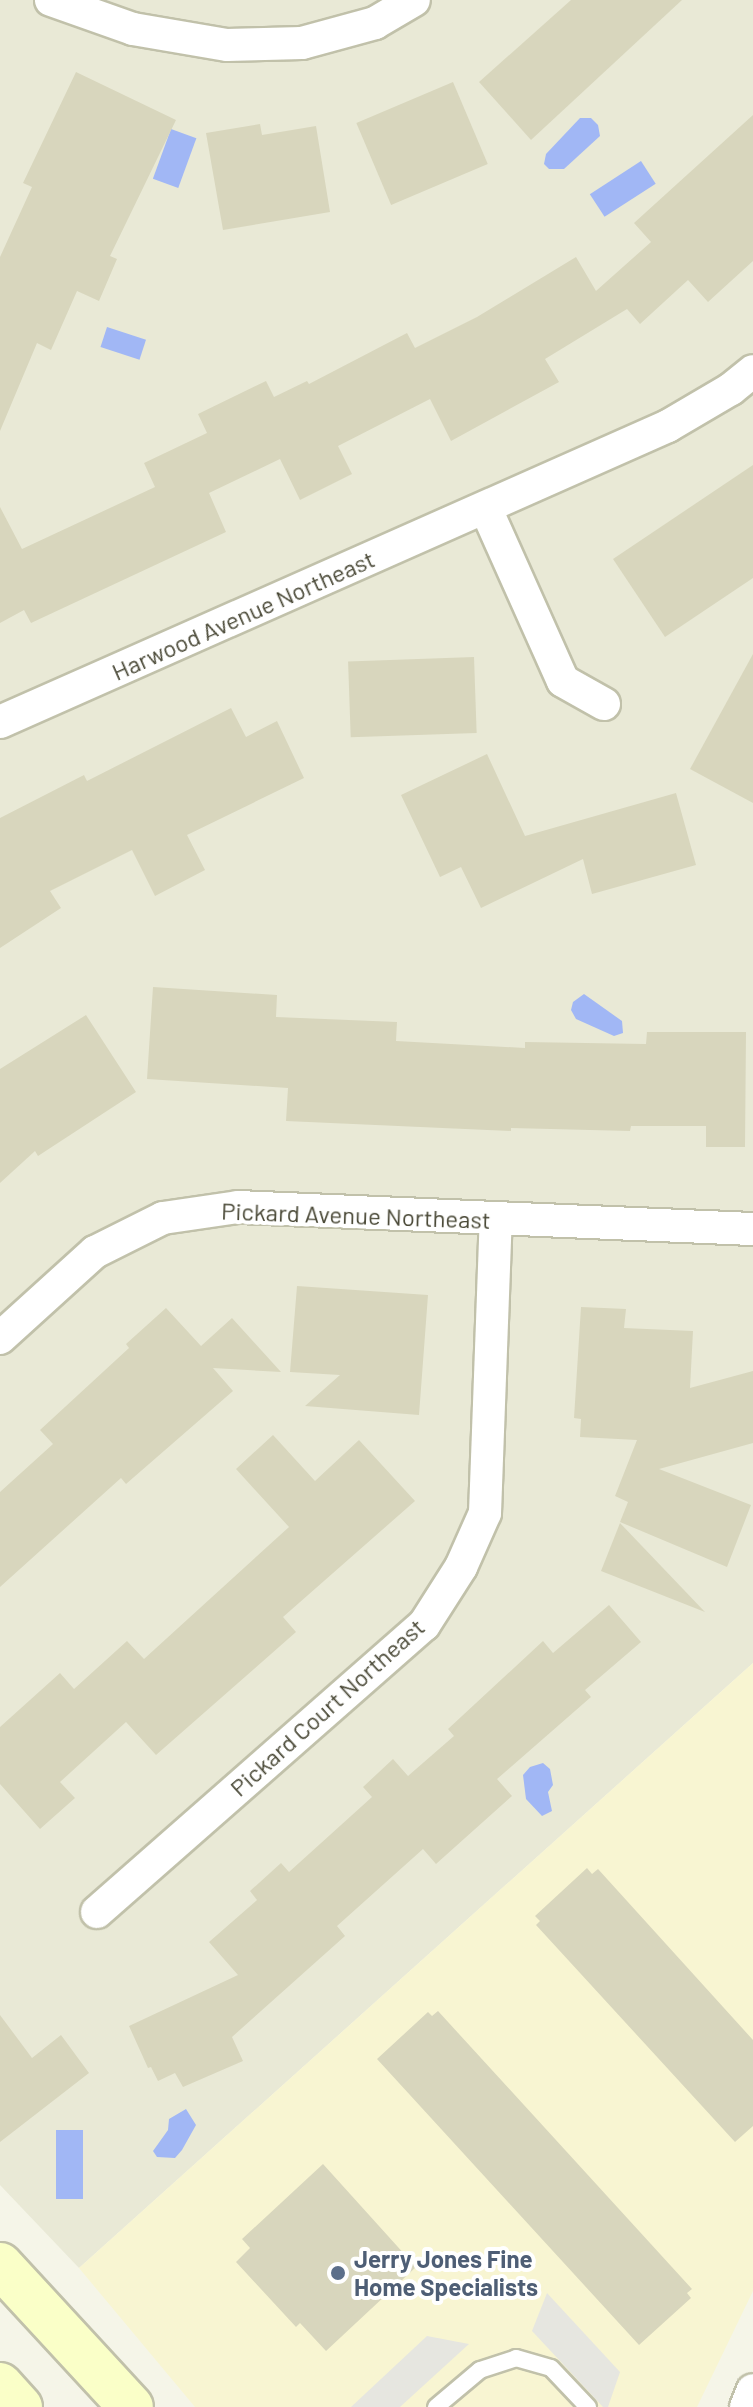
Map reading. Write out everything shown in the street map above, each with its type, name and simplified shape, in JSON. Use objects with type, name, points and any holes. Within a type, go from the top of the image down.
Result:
[{"type":"main road","points":[[0,2265],[131,2407]]},
{"type":"main road","points":[[0,2385],[20,2407]]},
{"type":"street","points":[[51,0],[133,29],[227,45],[302,43],[375,23],[414,0]]},
{"type":"street","name":"Harwood Avenue Northeast","points":[[0,722],[668,426],[731,389],[753,371]]},
{"type":"street","points":[[486,509],[563,681],[604,704]]},
{"type":"street","name":"Pickard Avenue Northeast","points":[[0,1338],[95,1252],[163,1218],[238,1207],[753,1229]]},
{"type":"street","name":"Pickard Court Northeast","points":[[97,1912],[424,1625],[461,1567],[485,1513],[496,1219]]},
{"type":"street","points":[[746,2407],[753,2390]]},
{"type":"lane","points":[[436,2407],[480,2370],[516,2358],[551,2368],[588,2407]]},
{"type":"shaded area","points":[[0,0],[753,0],[753,1663],[79,2268],[0,2185]]},
{"type":"shaded area","points":[[753,1663],[753,2291],[697,2407],[195,2407],[79,2268]]},
{"type":"shaded area","points":[[547,2293],[620,2372],[608,2407],[603,2407],[532,2331]]},
{"type":"shaded area","points":[[427,2336],[469,2344],[400,2407],[351,2407]]},
{"type":"water","points":[[580,118],[591,118],[598,125],[600,136],[564,169],[549,169],[544,164],[546,154]]},
{"type":"water","points":[[171,129],[196,138],[178,188],[153,179]]},
{"type":"water","points":[[641,161],[656,184],[605,217],[590,194]]},
{"type":"water","points":[[107,327],[146,340],[140,360],[101,347]]},
{"type":"water","points":[[584,994],[622,1021],[623,1033],[614,1036],[576,1019],[571,1010],[573,1002]]},
{"type":"water","points":[[543,1763],[550,1769],[553,1785],[548,1792],[552,1811],[542,1816],[526,1799],[523,1775],[530,1767]]},
{"type":"water","points":[[186,2109],[196,2125],[182,2150],[175,2158],[157,2157],[153,2151],[168,2130],[169,2119]]},
{"type":"water","points":[[56,2130],[83,2130],[83,2199],[56,2199]]},
{"type":"building","points":[[571,0],[682,0],[531,140],[479,82]]},
{"type":"building","points":[[76,72],[176,120],[110,256],[117,259],[99,301],[77,291],[51,350],[37,343],[0,431],[0,257],[32,187],[23,183]]},
{"type":"building","points":[[453,82],[488,164],[391,205],[356,123]]},
{"type":"building","points":[[753,115],[753,261],[708,302],[688,280],[640,324],[627,309],[545,359],[559,382],[451,441],[430,399],[338,446],[352,474],[300,500],[280,459],[209,493],[226,532],[31,623],[24,610],[0,623],[0,507],[22,549],[155,487],[144,463],[207,433],[198,414],[266,381],[274,397],[307,381],[309,384],[407,333],[415,348],[477,317],[576,257],[596,291],[651,242],[634,223]]},
{"type":"building","points":[[260,124],[262,135],[316,126],[330,212],[223,230],[206,133]]},
{"type":"building","points":[[753,465],[753,578],[665,637],[613,559]]},
{"type":"building","points":[[753,654],[753,803],[690,769]]},
{"type":"building","points":[[474,657],[477,733],[351,737],[348,661]]},
{"type":"building","points":[[231,708],[246,737],[277,721],[304,778],[187,835],[205,870],[155,896],[132,850],[50,891],[61,908],[0,948],[0,818],[84,775],[87,781]]},
{"type":"building","points":[[487,754],[525,836],[676,793],[696,865],[592,894],[583,859],[481,908],[461,867],[440,877],[401,795]]},
{"type":"building","points":[[153,987],[277,995],[276,1017],[397,1022],[396,1041],[525,1048],[525,1042],[646,1044],[647,1032],[746,1032],[745,1147],[706,1147],[706,1126],[631,1126],[630,1131],[511,1128],[511,1131],[286,1121],[288,1088],[147,1079]]},
{"type":"building","points":[[86,1015],[136,1092],[38,1156],[35,1151],[0,1183],[0,1069]]},
{"type":"building","points":[[297,1286],[428,1295],[419,1415],[305,1406],[340,1375],[290,1372]]},
{"type":"building","points":[[581,1307],[626,1309],[624,1328],[693,1331],[690,1388],[753,1371],[753,1443],[659,1469],[751,1505],[727,1567],[620,1522],[628,1502],[615,1496],[637,1440],[580,1437],[581,1419],[574,1418]]},
{"type":"building","points":[[166,1308],[201,1346],[232,1318],[281,1372],[213,1368],[233,1391],[126,1484],[121,1478],[0,1587],[0,1492],[53,1444],[40,1430],[129,1348],[126,1344]]},
{"type":"building","points":[[273,1435],[315,1481],[359,1440],[415,1501],[283,1617],[296,1632],[156,1755],[126,1722],[60,1782],[75,1798],[40,1829],[0,1784],[0,1727],[60,1673],[74,1689],[127,1641],[144,1659],[289,1527],[236,1469]]},
{"type":"building","points":[[620,1523],[705,1612],[601,1571]]},
{"type":"building","points":[[609,1605],[641,1642],[585,1690],[591,1697],[497,1779],[512,1796],[436,1864],[423,1849],[337,1926],[345,1936],[232,2037],[243,2061],[183,2087],[175,2073],[158,2081],[151,2067],[148,2068],[129,2026],[238,1975],[209,1942],[257,1900],[250,1891],[281,1863],[289,1872],[372,1797],[363,1787],[393,1759],[408,1776],[454,1736],[448,1729],[543,1641],[553,1653]]},
{"type":"building","points":[[587,1868],[592,1874],[598,1869],[753,2040],[753,2126],[735,2142],[536,1925],[540,1921],[535,1916]]},
{"type":"building","points":[[438,2011],[692,2289],[687,2293],[691,2298],[639,2345],[377,2059],[428,2012],[432,2016]]},
{"type":"building","points":[[0,2015],[32,2058],[61,2035],[89,2073],[0,2142]]},
{"type":"building","points":[[323,2164],[416,2267],[326,2351],[300,2323],[296,2327],[236,2262],[250,2248],[242,2239]]},
{"type":"place","name":"Jerry Jones Fine Home Specialists","points":[[338,2273]]}]
